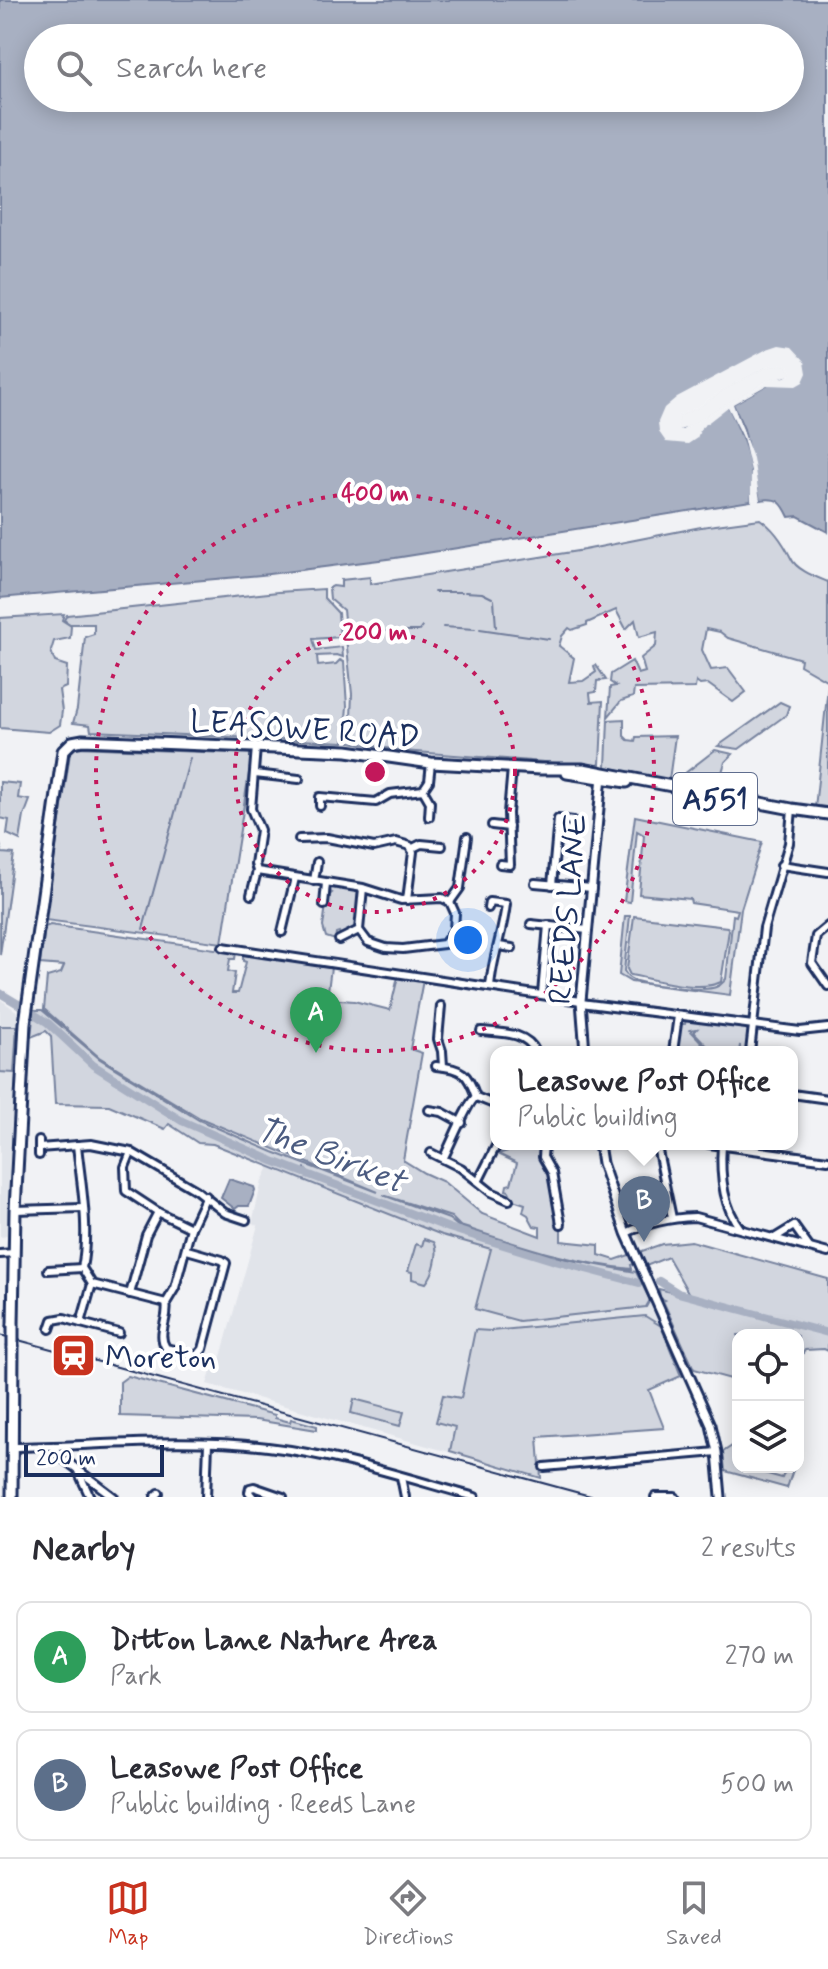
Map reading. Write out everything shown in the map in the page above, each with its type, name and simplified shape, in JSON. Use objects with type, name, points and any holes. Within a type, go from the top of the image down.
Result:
[{"type":"main road","name":"LEASOWE ROAD","points":[[15,1210],[28,997],[63,751],[76,740],[347,751],[431,763],[602,775],[792,812],[828,816]]},
{"type":"main road","name":"A551","points":[[12,1497],[15,1210]]},
{"type":"street","points":[[251,895],[257,871],[255,864],[260,830],[251,809],[256,747]]},
{"type":"street","points":[[320,806],[320,797],[376,802],[390,794],[423,790],[429,781],[431,763]]},
{"type":"street","points":[[500,864],[510,865],[512,768]]},
{"type":"street","points":[[255,774],[299,779]]},
{"type":"street","name":"REEDS LANE","points":[[585,1046],[581,1002],[602,775]]},
{"type":"street","points":[[423,790],[430,802],[429,817]]},
{"type":"street","points":[[751,1046],[764,928],[789,843],[792,812]]},
{"type":"street","points":[[552,885],[558,819],[573,821]]},
{"type":"street","points":[[492,825],[509,827]]},
{"type":"street","points":[[450,902],[460,888],[467,837]]},
{"type":"street","points":[[299,839],[327,838],[374,847],[396,842],[411,849],[407,900]]},
{"type":"street","points":[[411,849],[421,844],[442,846]]},
{"type":"street","points":[[314,881],[317,862]]},
{"type":"street","points":[[781,865],[828,872]]},
{"type":"street","points":[[257,871],[363,888],[407,900],[434,897],[450,902],[456,923],[451,937],[444,944],[403,949],[368,942],[359,930],[363,888]]},
{"type":"street","points":[[282,932],[295,878]]},
{"type":"street","points":[[324,905],[326,883]]},
{"type":"street","points":[[535,883],[592,888]]},
{"type":"street","points":[[488,908],[489,902],[506,904],[490,987]]},
{"type":"street","points":[[531,924],[588,930]]},
{"type":"street","points":[[542,994],[548,925]]},
{"type":"street","points":[[828,926],[816,936],[812,963],[828,986]]},
{"type":"street","points":[[339,940],[359,930]]},
{"type":"street","points":[[444,944],[449,955]]},
{"type":"street","points":[[499,946],[512,948]]},
{"type":"street","points":[[223,947],[678,1016],[807,1031],[828,1028]]},
{"type":"street","points":[[441,1006],[438,1039],[442,1051],[439,1066],[462,1071],[470,1078],[476,1097]]},
{"type":"street","points":[[674,1046],[678,1016]]},
{"type":"street","points":[[481,1031],[516,1035],[528,1040],[532,1046]]},
{"type":"street","points":[[798,1095],[828,1099]]},
{"type":"street","points":[[443,1159],[470,1100],[476,1097],[490,1103]]},
{"type":"street","points":[[429,1110],[442,1112],[462,1123]]},
{"type":"street","points":[[77,1145],[83,1208],[82,1268],[92,1284],[166,1303]]},
{"type":"street","points":[[39,1148],[105,1145],[131,1152],[206,1196],[225,1213],[246,1220]]},
{"type":"street","points":[[479,1180],[494,1150]]},
{"type":"street","points":[[544,1150],[543,1157],[552,1173],[561,1224]]},
{"type":"street","points":[[600,1150],[626,1233],[708,1417],[717,1452],[721,1497]]},
{"type":"street","points":[[658,1150],[672,1218]]},
{"type":"street","points":[[722,1150],[728,1209],[740,1228]]},
{"type":"street","points":[[757,1150],[828,1160]]},
{"type":"street","points":[[131,1152],[125,1167],[126,1191],[158,1212],[191,1228]]},
{"type":"street","points":[[431,1153],[479,1180],[491,1192],[509,1200]]},
{"type":"street","points":[[187,1250],[226,1263],[203,1349],[197,1356],[163,1345],[161,1336],[168,1311],[166,1303],[175,1288],[191,1228],[206,1196]]},
{"type":"street","points":[[15,1210],[83,1208]]},
{"type":"street","points":[[716,1221],[728,1209]]},
{"type":"street","points":[[130,1294],[146,1235],[158,1212]]},
{"type":"street","points":[[626,1233],[646,1224],[695,1217],[828,1253]]},
{"type":"street","points":[[775,1238],[794,1226],[809,1247]]},
{"type":"street","points":[[0,1254],[14,1253]]},
{"type":"street","points":[[46,1270],[82,1268]]},
{"type":"street","points":[[81,1323],[92,1284]]},
{"type":"street","points":[[50,1329],[50,1317],[119,1333]]},
{"type":"street","points":[[12,1447],[208,1443],[295,1451],[470,1496]]},
{"type":"street","points":[[206,1497],[208,1443]]},
{"type":"street","points":[[53,1446],[61,1457],[114,1497]]},
{"type":"street","points":[[544,1467],[717,1452]]},
{"type":"street","points":[[77,1469],[90,1497]]},
{"type":"street","points":[[401,1477],[405,1497]]},
{"type":"street","points":[[253,1497],[249,1492],[254,1487],[283,1497]]},
{"type":"street","points":[[655,1497],[675,1497]]},
{"type":"shaded area","points":[[760,519],[778,537],[797,566],[828,582],[828,681],[800,665],[801,659],[706,629],[702,650],[711,670],[728,668],[746,692],[733,702],[708,684],[696,682],[695,688],[634,689],[633,697],[621,701],[608,717],[610,687],[616,686],[610,682],[611,674],[632,661],[638,674],[645,672],[641,658],[656,646],[657,632],[639,637],[635,620],[626,629],[616,610],[587,625],[572,630],[569,628],[559,646],[574,658],[569,682],[583,681],[596,672],[596,665],[606,680],[597,681],[596,692],[590,693],[591,702],[603,701],[600,764],[596,766],[403,751],[350,742],[352,694],[343,610],[330,599],[329,588],[341,587],[341,580],[370,577],[370,584]]},
{"type":"shaded area","points":[[324,589],[324,598],[338,613],[340,637],[313,639],[316,650],[342,647],[343,657],[317,656],[318,666],[336,664],[340,660],[344,662],[347,706],[344,742],[91,731],[90,725],[73,723],[85,637],[94,634],[94,624],[70,624],[64,620],[67,615]]},
{"type":"shaded area","points":[[64,614],[62,620],[71,626],[70,638],[54,641],[51,651],[55,662],[67,666],[66,687],[59,690],[60,725],[49,732],[0,728],[0,618]]},
{"type":"shaded area","points":[[828,686],[828,809],[815,808]]},
{"type":"shaded area","points":[[780,702],[789,706],[786,715],[739,749],[718,746]]},
{"type":"shaded area","points":[[624,719],[624,736],[628,740],[675,736],[669,780],[606,767],[608,720]]},
{"type":"shaded area","points":[[77,747],[252,754],[222,943],[45,920],[70,753]]},
{"type":"shaded area","points":[[715,750],[733,754],[725,762],[721,776],[728,780],[730,792],[675,781]]},
{"type":"shaded area","points":[[0,782],[20,784],[18,798],[30,800],[20,840],[7,834],[9,820],[0,818]]},
{"type":"shaded area","points":[[635,816],[762,842],[741,909],[730,995],[631,982],[619,975],[625,916],[630,916],[624,971],[629,977],[640,982],[675,987],[700,989],[720,985],[726,979],[733,915],[736,916],[738,910],[691,903],[690,899],[639,894],[644,835],[637,831],[630,902],[624,901]]},
{"type":"shaded area","points":[[0,844],[2,853],[14,854],[0,955]]},
{"type":"shaded area","points":[[329,887],[360,891],[355,930],[341,937],[339,932],[336,933],[335,940],[326,937],[323,927],[327,897],[332,893],[328,891]]},
{"type":"shaded area","points":[[634,916],[727,927],[721,982],[688,986],[630,975],[627,969]]},
{"type":"shaded area","points":[[50,925],[236,952],[235,959],[230,959],[228,971],[235,973],[232,993],[238,993],[246,962],[243,961],[243,953],[331,967],[327,999],[354,1001],[390,1010],[398,977],[423,980],[410,1049],[422,1053],[403,1160],[444,1182],[482,1214],[540,1236],[540,1227],[534,1226],[523,1212],[525,1204],[513,1200],[506,1190],[517,1163],[498,1154],[511,1150],[543,1150],[552,1181],[551,1195],[558,1214],[555,1223],[561,1227],[561,1241],[599,1245],[599,1255],[615,1260],[632,1254],[635,1264],[631,1265],[632,1269],[588,1263],[545,1252],[460,1226],[451,1217],[383,1195],[449,1219],[459,1227],[554,1257],[636,1272],[650,1300],[646,1307],[519,1321],[475,1309],[491,1249],[442,1235],[213,1144],[198,1143],[169,1124],[165,1129],[109,1105],[55,1104],[51,1036],[46,1031],[31,1037],[34,1010],[42,1010],[100,1059],[199,1120],[378,1192],[200,1118],[99,1057],[44,1009],[47,977],[61,973],[64,966],[40,964],[45,927]]},
{"type":"shaded area","points":[[0,999],[19,1013],[8,1236],[0,1237]]},
{"type":"shaded area","points":[[686,1018],[745,1026],[749,1033],[748,1046],[707,1046],[694,1032],[697,1029],[690,1030],[705,1046],[675,1046],[680,1024],[685,1024]]},
{"type":"shaded area","points":[[0,1026],[17,1026],[14,1073],[0,1072]]},
{"type":"shaded area","points":[[269,1167],[442,1235],[621,1291],[650,1295],[681,1376],[649,1390],[664,1428],[538,1437],[541,1478],[207,1384],[213,1366],[220,1360],[258,1225],[252,1223],[262,1181]]},
{"type":"shaded area","points":[[424,1239],[434,1242],[436,1251],[434,1269],[426,1283],[412,1279],[412,1272],[408,1271],[416,1244],[422,1246]]},
{"type":"shaded area","points":[[691,1241],[828,1279],[828,1351],[804,1352],[804,1329],[732,1329],[732,1379],[694,1369],[665,1300],[660,1298],[659,1289],[689,1294],[668,1257],[646,1266],[639,1252],[662,1244]]},
{"type":"shaded area","points":[[645,1316],[661,1326],[681,1376],[649,1390],[664,1428],[538,1437],[541,1478],[450,1451],[455,1427],[436,1422],[443,1395],[461,1398],[475,1330]]},
{"type":"shaded area","points":[[128,1376],[275,1415],[275,1418],[290,1422],[291,1419],[317,1426],[317,1430],[256,1420],[120,1416],[120,1382]]},
{"type":"shaded area","points":[[354,1399],[404,1412],[400,1426],[351,1413]]},
{"type":"shaded area","points":[[732,1446],[732,1473],[725,1471],[723,1452]]},
{"type":"shaded area","points":[[732,1473],[764,1473],[782,1478],[784,1473],[792,1473],[787,1488]]},
{"type":"water","points":[[0,0],[828,0],[828,532],[798,516],[789,517],[775,500],[760,500],[744,429],[733,404],[772,382],[796,374],[791,361],[778,359],[674,414],[676,432],[700,425],[728,406],[750,464],[751,501],[395,558],[261,575],[0,598]]},
{"type":"water","points":[[229,1179],[254,1187],[249,1206],[235,1209],[221,1198]]},
{"type":"pier","points":[[779,345],[792,347],[805,361],[807,373],[803,382],[796,386],[767,385],[733,404],[753,458],[760,500],[755,497],[751,501],[751,471],[743,437],[728,407],[701,428],[697,438],[688,444],[666,442],[659,432],[658,422],[664,408],[677,397]],"holes":[[[788,365],[791,373],[785,377],[770,379],[679,429],[678,416],[766,367]]]},
{"type":"waterway","points":[[434,592],[462,592]]},
{"type":"waterway","points":[[465,592],[482,593],[492,598]]},
{"type":"waterway","points":[[494,600],[496,627]]},
{"type":"waterway","points":[[357,631],[419,631],[422,627]]},
{"type":"waterway","points":[[443,627],[475,629]]},
{"type":"waterway","points":[[480,629],[549,639]]},
{"type":"waterway","points":[[143,929],[190,758]]},
{"type":"waterway","name":"The Birket","points":[[0,993],[20,1005]]},
{"type":"waterway","name":"The Birket","points":[[34,1014],[93,1065],[182,1121],[273,1161],[449,1228],[639,1283]]},
{"type":"waterway","name":"The Birket","points":[[305,1168],[307,1175]]},
{"type":"waterway","name":"The Birket","points":[[659,1281],[678,1293],[828,1333]]},
{"type":"railway","points":[[0,1335],[594,1497]]},
{"type":"place","name":"Ditton Lane Nature Area","points":[[316,1053]]},
{"type":"place","name":"Leasowe Post Office","points":[[644,1242]]},
{"type":"place","name":"Moreton","points":[[74,1356]]}]
